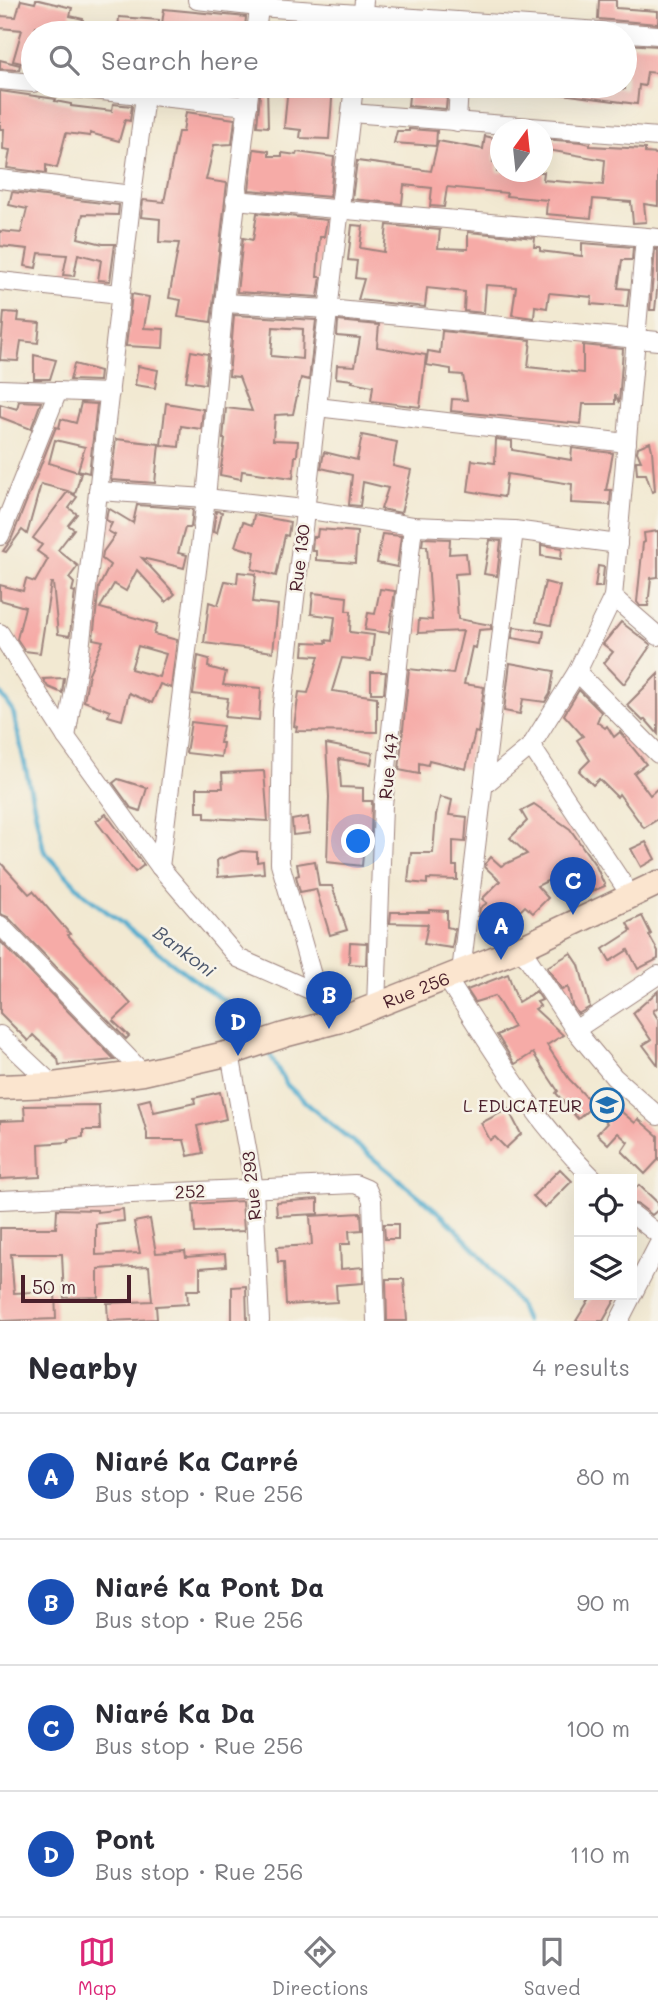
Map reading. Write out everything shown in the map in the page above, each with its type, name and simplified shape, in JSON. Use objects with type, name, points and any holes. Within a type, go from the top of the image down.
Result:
[{"type":"street","points":[[197,0],[364,7],[434,21]]},
{"type":"street","points":[[258,21],[260,3]]},
{"type":"street","points":[[637,34],[658,35]]},
{"type":"street","points":[[0,80],[21,82]]},
{"type":"street","points":[[66,737],[78,667],[145,98]]},
{"type":"street","points":[[166,98],[248,106]]},
{"type":"street","points":[[160,867],[206,498],[235,200],[249,98]]},
{"type":"street","name":"Rue 130","points":[[337,1021],[317,993],[280,863],[282,711],[353,98]]},
{"type":"street","points":[[457,121],[458,98]]},
{"type":"street","points":[[351,113],[658,137]]},
{"type":"street","points":[[0,179],[132,195]]},
{"type":"street","points":[[235,200],[651,237],[636,339],[614,597],[577,673],[531,747],[484,785]]},
{"type":"street","points":[[0,281],[120,294]]},
{"type":"street","points":[[224,303],[328,309],[658,341]]},
{"type":"street","points":[[0,389],[110,393]]},
{"type":"street","points":[[0,536],[58,391]]},
{"type":"street","points":[[317,407],[627,443]]},
{"type":"street","points":[[98,491],[206,498],[304,509],[413,526],[514,530],[618,544]]},
{"type":"street","name":"Rue 147","points":[[376,1007],[383,805],[413,526]]},
{"type":"street","points":[[514,530],[484,785],[454,975],[525,1099],[572,1158],[589,1174]]},
{"type":"street","points":[[614,597],[658,636]]},
{"type":"street","points":[[0,633],[66,737],[160,867],[238,958],[317,993]]},
{"type":"street","points":[[577,673],[658,754]]},
{"type":"street","points":[[531,747],[631,895]]},
{"type":"street","name":"Rue 256","points":[[0,1087],[52,1085],[143,1073],[237,1051],[337,1021],[521,948],[658,883]]},
{"type":"street","points":[[0,925],[143,1073]]},
{"type":"street","points":[[521,948],[575,1030],[614,1077],[658,1116]]},
{"type":"street","points":[[575,1030],[658,975]]},
{"type":"street","points":[[0,1035],[52,1085]]},
{"type":"street","name":"Rue 293","points":[[237,1051],[254,1188],[260,1321]]},
{"type":"street","name":"252","points":[[0,1200],[355,1184],[367,1189],[372,1200],[376,1321]]},
{"type":"street","points":[[637,1218],[658,1234]]},
{"type":"street","points":[[619,1321],[658,1245]]},
{"type":"building","points":[[21,0],[35,3],[39,0],[72,8],[70,16],[83,19],[21,21],[21,30],[0,28],[0,16],[16,17]]},
{"type":"building","points":[[599,0],[616,0],[616,8],[658,11],[658,24],[598,19]]},
{"type":"building","points":[[164,9],[246,17],[246,21],[162,21]]},
{"type":"building","points":[[119,17],[159,20],[159,21],[119,21]]},
{"type":"building","points":[[21,33],[21,63],[13,61]]},
{"type":"building","points":[[637,45],[658,46],[658,73],[647,72],[645,86],[639,85],[637,104],[592,98],[637,98]]},
{"type":"building","points":[[0,60],[20,65],[19,70],[0,69]]},
{"type":"building","points":[[0,91],[21,94],[21,98],[56,99],[55,101],[71,106],[112,111],[113,104],[132,106],[130,121],[125,120],[119,141],[90,133],[90,136],[66,133],[57,168],[46,165],[46,173],[7,168],[10,150],[3,149],[4,129],[0,129]]},
{"type":"building","points":[[260,98],[267,98],[268,127],[257,126]]},
{"type":"building","points":[[287,98],[332,98],[329,139],[300,138],[301,130],[284,128]]},
{"type":"building","points":[[409,98],[447,98],[446,109],[408,106]]},
{"type":"building","points":[[186,112],[235,119],[232,144],[214,145],[206,180],[227,183],[211,322],[178,317],[181,300],[169,298],[179,243],[159,242],[160,219],[141,217],[143,200],[164,202],[178,132],[183,132]]},
{"type":"building","points":[[397,131],[437,131],[436,146],[394,143]]},
{"type":"building","points":[[485,136],[490,137],[490,182],[553,181],[603,185],[605,160],[553,151],[553,140],[582,142],[590,146],[645,149],[645,153],[658,154],[658,206],[644,204],[646,222],[633,223],[631,202],[593,199],[591,218],[546,214],[547,200],[447,187],[444,207],[430,206],[432,188],[404,185],[402,204],[352,199],[357,161],[431,171],[438,141],[483,149]]},
{"type":"building","points":[[254,149],[269,151],[269,156],[282,156],[282,153],[296,155],[297,152],[334,157],[330,197],[249,190]]},
{"type":"building","points":[[12,192],[119,205],[118,215],[83,214],[78,238],[115,244],[110,281],[98,280],[101,260],[78,254],[74,276],[63,275],[67,255],[39,253],[36,268],[25,266],[28,249],[0,246],[0,231],[21,233],[27,209],[9,205]]},
{"type":"building","points":[[257,213],[327,220],[324,237],[320,237],[317,277],[321,277],[318,297],[237,292],[243,238],[253,240]]},
{"type":"building","points":[[352,225],[363,226],[360,248],[384,252],[387,225],[440,230],[438,248],[468,249],[468,232],[535,238],[534,247],[540,247],[540,251],[582,256],[582,243],[633,247],[632,260],[622,260],[618,288],[629,289],[627,307],[591,304],[592,297],[549,293],[547,308],[535,306],[534,318],[512,315],[516,287],[486,285],[484,313],[464,311],[465,292],[427,288],[425,307],[358,300],[364,279],[355,278],[357,261],[348,260]]},
{"type":"building","points":[[655,249],[658,249],[658,281],[655,310],[650,310]]},
{"type":"building","points":[[132,294],[149,297],[144,328],[164,329],[163,348],[126,346]]},
{"type":"building","points":[[4,312],[19,313],[18,321],[40,323],[38,343],[21,341],[18,361],[0,360]]},
{"type":"building","points":[[234,315],[316,320],[309,380],[301,378],[293,414],[275,415],[273,440],[298,441],[293,478],[242,471],[241,479],[220,475],[226,408],[252,411],[239,377],[229,376]],"holes":[[[273,327],[303,329],[302,359],[271,356]]]},
{"type":"building","points":[[338,321],[379,325],[377,347],[426,355],[420,407],[371,401],[373,386],[336,378],[337,365],[355,366],[360,338],[337,336]]},
{"type":"building","points":[[442,331],[531,340],[528,367],[583,373],[583,345],[623,349],[619,403],[615,394],[615,404],[583,404],[581,424],[451,411],[452,399],[467,400],[463,375],[451,374],[451,369],[426,365],[428,351],[440,353]]},
{"type":"building","points":[[191,351],[208,354],[205,384],[186,381]]},
{"type":"building","points":[[34,355],[56,360],[50,379],[34,379]]},
{"type":"building","points":[[74,364],[100,371],[99,381],[70,380]]},
{"type":"building","points":[[138,366],[158,370],[155,388],[135,385]]},
{"type":"building","points":[[19,401],[41,402],[31,429],[0,417],[0,404],[17,409]]},
{"type":"building","points":[[81,403],[97,404],[89,473],[78,470],[85,447],[55,440],[49,463],[81,473],[75,494],[69,492],[77,497],[69,508],[77,514],[68,525],[74,529],[58,550],[78,566],[69,578],[74,583],[72,591],[75,592],[70,634],[58,634],[51,583],[40,653],[25,651],[17,639],[25,607],[0,600],[0,585],[23,591],[26,579],[35,582],[48,559],[37,551],[42,545],[33,538],[68,491],[41,484],[27,534],[22,530],[6,552],[3,551],[11,540],[56,427],[59,428],[61,419],[76,423]]},
{"type":"building","points":[[166,403],[203,409],[201,429],[181,426],[179,447],[161,445]]},
{"type":"building","points":[[362,435],[397,442],[393,466],[411,470],[401,513],[381,509],[388,488],[363,482],[360,506],[349,505],[352,475],[321,468],[324,452],[357,460]]},
{"type":"building","points":[[116,439],[159,444],[155,483],[111,480]]},
{"type":"building","points":[[496,439],[512,441],[512,450],[571,460],[572,448],[613,453],[606,490],[611,490],[610,505],[571,503],[572,484],[507,474],[504,497],[468,491],[472,460],[495,463]]},
{"type":"building","points":[[650,442],[655,491],[652,492],[646,474],[637,474],[636,461],[641,461],[638,447]]},
{"type":"building","points":[[137,505],[193,509],[191,527],[185,528],[178,553],[187,555],[184,568],[142,558],[175,594],[166,602],[137,570],[126,591],[114,584],[100,608],[157,624],[154,634],[177,640],[171,688],[160,684],[152,703],[129,693],[122,720],[108,716],[110,711],[84,701],[89,673],[103,641],[93,639],[99,587],[110,565],[102,559],[103,552],[115,535],[108,531],[112,523],[106,520],[108,508],[133,523]],"holes":[[[138,646],[166,654],[159,677],[131,669]]]},
{"type":"building","points":[[216,511],[222,512],[217,533],[213,532]]},
{"type":"building","points":[[254,515],[290,522],[276,576],[252,569],[255,552],[235,546],[243,522],[252,525]]},
{"type":"building","points":[[318,529],[357,532],[355,563],[316,560],[316,551],[312,551],[313,537],[317,537]]},
{"type":"building","points":[[658,531],[658,577],[651,578],[648,606],[640,606],[637,602],[644,533]]},
{"type":"building","points":[[382,534],[401,536],[397,567],[377,563]]},
{"type":"building","points":[[423,538],[450,539],[449,554],[466,553],[468,573],[455,574],[458,619],[491,625],[491,629],[479,630],[476,648],[472,647],[464,684],[484,687],[478,733],[475,732],[466,769],[429,760],[428,765],[419,763],[419,774],[399,770],[409,669],[453,674],[463,631],[418,633],[419,619],[432,620],[427,546],[422,546]]},
{"type":"building","points":[[490,540],[501,541],[497,576],[484,574]]},
{"type":"building","points":[[541,545],[562,548],[561,559],[541,556]]},
{"type":"building","points":[[598,566],[604,567],[602,587],[595,587]]},
{"type":"building","points":[[238,572],[256,574],[253,602],[278,605],[273,652],[204,643],[209,602],[218,605],[225,581],[237,583]]},
{"type":"building","points":[[545,582],[560,586],[551,625],[536,622]]},
{"type":"building","points":[[380,589],[395,591],[389,633],[365,630],[368,613],[375,614]]},
{"type":"building","points":[[313,593],[347,597],[346,611],[351,611],[350,632],[374,635],[371,661],[342,658],[332,691],[377,697],[377,732],[296,731],[297,727],[294,726],[299,692],[308,693],[319,656],[303,655],[304,642],[332,641],[335,617],[311,614]]},
{"type":"building","points":[[621,622],[651,645],[624,684],[604,663],[613,652],[603,644]]},
{"type":"building","points":[[514,627],[544,631],[542,643],[512,638]]},
{"type":"building","points":[[198,656],[209,659],[208,667],[226,672],[223,685],[261,688],[259,720],[225,717],[228,698],[193,694]]},
{"type":"building","points":[[510,663],[554,671],[550,694],[545,702],[523,699],[520,714],[504,711]]},
{"type":"building","points":[[371,672],[386,672],[384,693],[371,693]]},
{"type":"building","points":[[658,674],[658,734],[627,705]]},
{"type":"building","points":[[64,678],[62,693],[48,687],[43,679]]},
{"type":"building","points":[[579,690],[601,712],[597,722],[605,728],[607,726],[614,737],[620,732],[646,764],[634,773],[650,795],[658,788],[658,819],[644,828],[619,794],[617,797],[599,779],[593,785],[579,771],[590,760],[577,740],[583,736],[564,715]]},
{"type":"building","points":[[191,722],[223,726],[221,757],[186,753]]},
{"type":"building","points":[[326,744],[373,753],[371,764],[339,759],[341,787],[363,788],[363,801],[372,801],[371,833],[365,833],[362,866],[327,862],[329,797]]},
{"type":"building","points":[[264,771],[268,821],[205,818],[205,812],[197,812],[197,788],[223,788],[222,773]]},
{"type":"building","points":[[118,779],[147,788],[140,811],[131,808],[113,783]]},
{"type":"building","points":[[440,797],[452,800],[449,815],[467,817],[465,842],[453,841],[453,866],[457,866],[457,880],[427,879],[427,884],[408,882],[411,853],[433,853]]},
{"type":"building","points":[[534,804],[570,829],[596,866],[605,886],[581,896],[567,871],[537,886],[548,898],[533,913],[525,906],[507,924],[501,918],[489,927],[479,916],[480,908],[487,903],[482,899],[500,881],[485,867],[486,863],[491,857],[501,866],[527,854],[510,838],[527,821],[521,811]]},
{"type":"building","points":[[106,814],[144,865],[135,872],[96,821]]},
{"type":"building","points":[[308,817],[310,833],[293,835],[292,820]]},
{"type":"building","points":[[646,842],[655,859],[641,867],[631,849]]},
{"type":"building","points":[[241,851],[257,852],[257,862],[263,861],[264,873],[218,877],[217,860]]},
{"type":"building","points":[[315,861],[319,886],[332,886],[347,930],[330,935],[316,889],[300,892],[296,876],[299,875],[297,864]]},
{"type":"building","points":[[0,862],[29,894],[33,891],[70,934],[68,935],[131,1004],[113,1021],[129,1036],[126,1039],[8,917],[0,914]]},
{"type":"building","points":[[447,911],[447,927],[455,929],[452,948],[424,944],[428,924],[390,923],[391,912]]},
{"type":"building","points":[[642,916],[658,951],[658,959],[638,969],[628,950],[610,961],[603,949],[631,931],[627,923]]},
{"type":"building","points":[[0,941],[115,1060],[59,1065],[58,1059],[33,1035],[28,1041],[0,1013]]},
{"type":"building","points":[[350,942],[367,943],[366,965],[349,964]]},
{"type":"building","points":[[571,953],[579,965],[590,1007],[578,1014],[572,1005],[568,987],[562,990],[547,967]]},
{"type":"building","points":[[508,974],[518,1002],[536,991],[542,1000],[537,1002],[540,1006],[535,1009],[563,1035],[547,1045],[569,1079],[594,1105],[578,1119],[556,1093],[558,1091],[533,1053],[515,1064],[497,1035],[514,1027],[495,996],[475,1002],[467,990]]},
{"type":"building","points":[[658,991],[658,1007],[653,1011],[658,1019],[658,1065],[643,1045],[651,1040],[633,1013]]},
{"type":"building","points":[[220,1092],[226,1119],[197,1126],[203,1153],[188,1156],[184,1140],[147,1140],[138,1102],[150,1099],[154,1112],[195,1103],[194,1098]]},
{"type":"building","points":[[606,1093],[619,1105],[616,1107],[635,1123],[638,1119],[658,1136],[658,1160],[645,1174],[622,1151],[628,1142],[618,1133],[608,1144],[597,1134],[607,1123],[592,1109]]},
{"type":"building","points":[[99,1105],[100,1130],[83,1130],[83,1137],[69,1139],[69,1142],[39,1144],[40,1177],[0,1179],[0,1121],[25,1120],[24,1106]]},
{"type":"building","points":[[508,1109],[521,1134],[506,1148],[495,1137],[490,1140],[481,1123]]},
{"type":"building","points":[[560,1169],[572,1181],[545,1208],[533,1196]]},
{"type":"building","points":[[639,1185],[658,1203],[658,1210],[652,1215],[637,1204]]},
{"type":"building","points":[[318,1199],[318,1214],[277,1216],[276,1202]]},
{"type":"building","points":[[242,1201],[244,1231],[195,1233],[193,1204]]},
{"type":"building","points":[[57,1209],[97,1212],[123,1209],[124,1221],[96,1224],[96,1255],[140,1253],[134,1222],[150,1219],[156,1253],[185,1251],[186,1257],[225,1254],[226,1266],[200,1268],[200,1290],[187,1290],[188,1304],[156,1306],[157,1319],[108,1321],[107,1303],[152,1301],[149,1266],[98,1269],[98,1297],[64,1298],[62,1254],[11,1254],[14,1293],[55,1291],[56,1319],[0,1321],[0,1228],[56,1228]]},
{"type":"building","points":[[361,1213],[362,1230],[349,1231],[350,1244],[340,1244],[341,1269],[363,1267],[363,1283],[336,1285],[337,1302],[286,1305],[284,1262],[278,1262],[277,1247],[312,1245],[310,1216]]},
{"type":"building","points":[[384,1224],[398,1224],[398,1239],[385,1239]]},
{"type":"building","points":[[386,1279],[404,1279],[407,1321],[387,1321]]},
{"type":"building","points":[[246,1286],[247,1321],[232,1321],[232,1287]]},
{"type":"building","points":[[589,1300],[615,1300],[603,1321],[576,1321]]},
{"type":"waterway","name":"Bankoni","points":[[0,693],[13,711],[44,851],[84,894],[201,985],[247,1015],[259,1035]]},
{"type":"waterway","name":"Bankoni","points":[[267,1049],[286,1084],[442,1215],[479,1253],[519,1305],[526,1321]]},
{"type":"place","name":"Niaré Ka Da","points":[[573,915]]},
{"type":"place","name":"Niaré Ka Carré","points":[[501,960]]},
{"type":"place","name":"Niaré Ka Pont Da","points":[[329,1029]]},
{"type":"place","name":"Pont","points":[[238,1056]]},
{"type":"place","name":"L EDUCATEUR","points":[[607,1105]]}]
